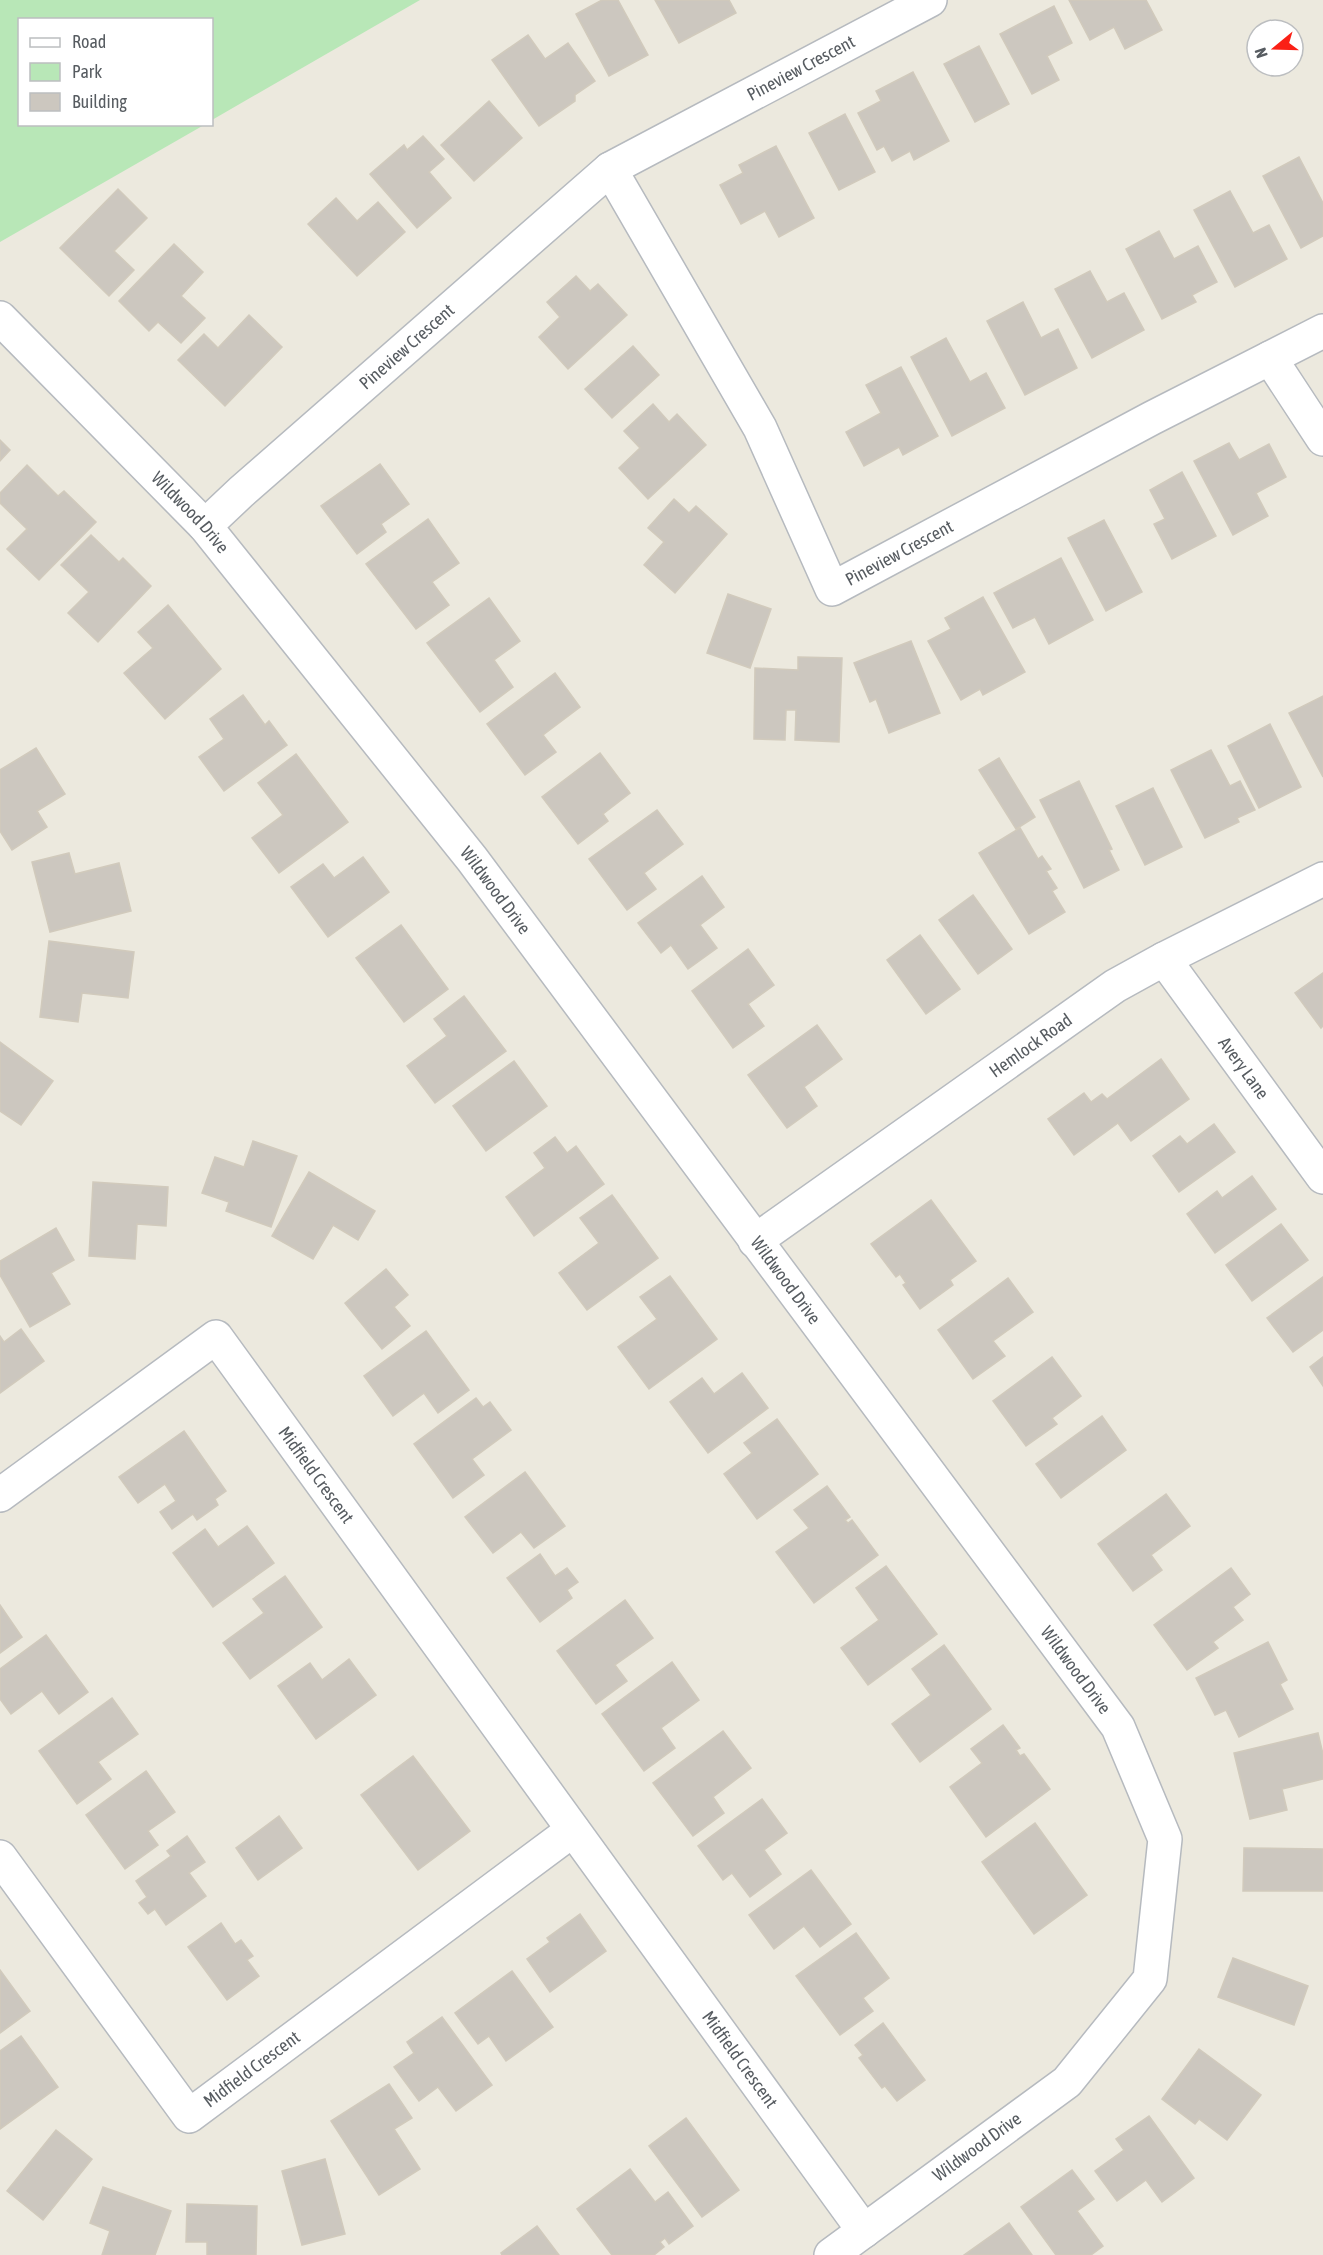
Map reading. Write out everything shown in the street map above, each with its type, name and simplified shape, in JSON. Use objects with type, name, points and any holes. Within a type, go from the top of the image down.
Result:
[{"type":"street","name":"Pineview Crescent","points":[[205,526],[610,169],[930,0]]},
{"type":"street","name":"Pineview Crescent","points":[[610,169],[760,428],[832,589],[1152,418],[1323,331]]},
{"type":"street","name":"Wildwood Drive","points":[[0,318],[205,526],[472,859],[1118,1727],[1165,1839],[1150,1979],[1067,2082],[831,2255]]},
{"type":"street","points":[[1270,358],[1323,439]]},
{"type":"street","name":"Hemlock Road","points":[[755,1241],[1115,986],[1323,879]]},
{"type":"street","name":"Avery Lane","points":[[1164,959],[1323,1177]]},
{"type":"street","name":"Midfield Crescent","points":[[0,1495],[216,1337],[864,2231]]},
{"type":"street","name":"Midfield Crescent","points":[[0,1857],[189,2116],[573,1830]]},
{"type":"green space","points":[[0,0],[420,0],[213,119],[213,18],[18,18],[18,126],[202,126],[0,242]]},
{"type":"building","points":[[602,0],[618,0],[648,55],[609,76],[576,14]]},
{"type":"building","points":[[655,0],[729,0],[736,13],[679,43]]},
{"type":"building","points":[[1069,0],[1146,0],[1162,30],[1125,49],[1114,27],[1090,40]]},
{"type":"building","points":[[1054,6],[1072,43],[1047,56],[1059,80],[1032,94],[1000,34]]},
{"type":"building","points":[[528,35],[545,59],[568,43],[595,81],[575,95],[575,101],[539,126],[492,60]]},
{"type":"building","points":[[979,46],[1009,104],[975,122],[944,64]]},
{"type":"building","points":[[913,72],[949,141],[914,160],[910,151],[892,161],[884,146],[877,150],[858,113],[881,101],[876,91]]},
{"type":"building","points":[[489,101],[522,138],[474,181],[441,145]]},
{"type":"building","points":[[845,114],[875,172],[839,190],[809,133]]},
{"type":"building","points":[[423,136],[444,159],[429,172],[451,198],[417,228],[370,174],[404,145],[407,150]]},
{"type":"building","points":[[776,146],[814,218],[779,237],[765,211],[741,224],[720,185],[743,173],[739,165]]},
{"type":"building","points":[[1299,157],[1323,203],[1323,236],[1301,248],[1263,176]]},
{"type":"building","points":[[118,189],[147,218],[114,251],[134,270],[109,296],[60,248]]},
{"type":"building","points":[[1230,191],[1253,233],[1269,225],[1287,259],[1235,287],[1194,210]]},
{"type":"building","points":[[336,198],[357,221],[378,202],[405,232],[357,276],[308,224]]},
{"type":"building","points":[[1159,231],[1174,259],[1198,246],[1217,282],[1192,295],[1196,302],[1162,319],[1126,249]]},
{"type":"building","points":[[174,244],[203,272],[181,296],[205,318],[181,343],[158,322],[149,331],[119,301]]},
{"type":"building","points":[[1090,271],[1107,302],[1124,293],[1144,330],[1092,358],[1055,289]]},
{"type":"building","points":[[576,276],[590,291],[598,284],[627,315],[568,369],[539,337],[560,317],[547,302]]},
{"type":"building","points":[[1023,302],[1041,338],[1058,329],[1077,368],[1025,395],[987,321]]},
{"type":"building","points":[[249,315],[282,347],[225,406],[178,360],[204,334],[218,348]]},
{"type":"building","points":[[946,338],[970,382],[986,373],[1005,408],[952,436],[911,357]]},
{"type":"building","points":[[633,346],[659,375],[612,418],[585,389]]},
{"type":"building","points":[[901,367],[938,436],[903,455],[899,447],[864,466],[846,432],[881,413],[866,385]]},
{"type":"building","points":[[653,404],[669,422],[677,414],[706,445],[648,499],[619,468],[640,448],[624,431]]},
{"type":"building","points":[[0,440],[10,450],[0,461]]},
{"type":"building","points":[[1229,443],[1239,460],[1269,444],[1286,477],[1256,493],[1268,516],[1233,535],[1194,461]]},
{"type":"building","points":[[380,464],[409,504],[381,524],[386,532],[357,554],[321,506]]},
{"type":"building","points":[[27,465],[58,496],[64,491],[96,522],[39,580],[7,549],[27,529],[0,503],[0,493]]},
{"type":"building","points":[[1182,472],[1216,536],[1172,559],[1154,524],[1165,519],[1150,490]]},
{"type":"building","points":[[674,499],[689,513],[696,506],[727,534],[675,593],[644,565],[664,542],[648,528]]},
{"type":"building","points":[[428,519],[459,563],[432,582],[449,605],[416,629],[366,564]]},
{"type":"building","points":[[1104,520],[1142,592],[1106,611],[1068,538]]},
{"type":"building","points":[[91,535],[119,562],[123,558],[151,586],[98,642],[68,613],[89,592],[61,565]]},
{"type":"building","points":[[1061,558],[1093,620],[1049,644],[1035,617],[1013,628],[994,593]]},
{"type":"building","points":[[728,594],[771,609],[750,668],[707,653]]},
{"type":"building","points":[[983,597],[1025,672],[983,695],[980,689],[961,700],[928,641],[951,629],[945,618]]},
{"type":"building","points":[[489,598],[520,641],[494,660],[513,687],[480,712],[427,643]]},
{"type":"building","points":[[168,605],[221,669],[165,719],[124,673],[153,648],[138,632]]},
{"type":"building","points":[[911,641],[940,713],[889,733],[876,699],[870,702],[854,663]]},
{"type":"building","points":[[798,657],[842,658],[839,742],[795,740],[796,710],[786,710],[785,740],[754,739],[755,668],[798,670]]},
{"type":"building","points":[[555,673],[580,707],[543,735],[556,752],[525,775],[487,724]]},
{"type":"building","points":[[243,695],[265,725],[269,721],[287,745],[224,791],[199,757],[224,739],[210,719]]},
{"type":"building","points":[[1323,696],[1323,777],[1289,713]]},
{"type":"building","points":[[1270,724],[1301,787],[1259,808],[1228,746]]},
{"type":"building","points":[[36,748],[65,794],[37,811],[47,827],[12,850],[0,831],[0,770]]},
{"type":"building","points":[[1211,750],[1230,786],[1240,781],[1255,810],[1237,818],[1239,822],[1205,838],[1171,770]]},
{"type":"building","points":[[600,753],[630,793],[603,814],[608,821],[578,844],[542,797]]},
{"type":"building","points":[[296,754],[348,822],[279,873],[252,838],[283,815],[258,783]]},
{"type":"building","points":[[999,758],[1035,817],[1016,829],[979,770]]},
{"type":"building","points":[[1079,781],[1112,849],[1109,850],[1119,870],[1084,888],[1040,800]]},
{"type":"building","points":[[1153,788],[1182,847],[1145,865],[1116,806]]},
{"type":"building","points":[[657,810],[683,844],[644,873],[656,889],[627,910],[589,859]]},
{"type":"building","points":[[1020,828],[1038,859],[1042,856],[1051,869],[1046,871],[1057,888],[1052,891],[1065,912],[1029,934],[979,853]]},
{"type":"building","points":[[69,853],[75,874],[119,863],[131,911],[50,932],[32,862]]},
{"type":"building","points":[[363,857],[389,892],[328,937],[291,887],[323,864],[334,878]]},
{"type":"building","points":[[702,876],[724,907],[700,925],[717,948],[688,969],[671,945],[661,953],[638,923]]},
{"type":"building","points":[[973,895],[1012,949],[978,974],[939,920]]},
{"type":"building","points":[[401,925],[448,989],[404,1022],[356,958]]},
{"type":"building","points":[[920,935],[960,989],[926,1014],[887,960]]},
{"type":"building","points":[[49,941],[134,952],[128,998],[82,993],[78,1022],[40,1017]]},
{"type":"building","points":[[748,949],[774,985],[748,1004],[764,1026],[733,1048],[692,991]]},
{"type":"building","points":[[1323,973],[1323,1026],[1321,1028],[1295,993]]},
{"type":"building","points":[[464,996],[506,1051],[435,1103],[407,1066],[447,1036],[434,1019]]},
{"type":"building","points":[[817,1025],[842,1059],[804,1087],[817,1106],[787,1128],[748,1075]]},
{"type":"building","points":[[0,1042],[53,1081],[21,1125],[0,1111]]},
{"type":"building","points":[[1161,1059],[1189,1099],[1131,1141],[1118,1123],[1074,1155],[1048,1119],[1084,1093],[1091,1102],[1102,1094],[1107,1099]]},
{"type":"building","points":[[514,1061],[547,1106],[486,1151],[453,1106]]},
{"type":"building","points":[[1214,1124],[1235,1152],[1179,1192],[1153,1156],[1180,1136],[1187,1144]]},
{"type":"building","points":[[555,1137],[567,1153],[576,1146],[604,1184],[534,1236],[506,1197],[545,1168],[534,1153]]},
{"type":"building","points":[[253,1141],[297,1156],[271,1227],[226,1211],[229,1202],[202,1193],[215,1157],[244,1167]]},
{"type":"building","points":[[309,1172],[375,1211],[358,1240],[333,1225],[313,1259],[272,1236]]},
{"type":"building","points":[[1252,1176],[1276,1209],[1215,1253],[1187,1214],[1217,1191],[1222,1198]]},
{"type":"building","points":[[93,1182],[168,1187],[166,1226],[137,1224],[135,1259],[89,1256]]},
{"type":"building","points":[[612,1195],[658,1258],[587,1310],[559,1273],[599,1243],[580,1218]]},
{"type":"building","points":[[931,1200],[976,1261],[950,1280],[953,1285],[920,1309],[903,1285],[906,1283],[900,1274],[896,1277],[871,1244]]},
{"type":"building","points":[[1281,1224],[1308,1260],[1252,1301],[1226,1265]]},
{"type":"building","points":[[56,1228],[74,1260],[51,1273],[70,1304],[30,1327],[0,1275],[0,1261]]},
{"type":"building","points":[[386,1269],[408,1295],[394,1307],[410,1326],[382,1349],[345,1303]]},
{"type":"building","points":[[670,1276],[717,1339],[649,1389],[618,1347],[657,1319],[640,1297]]},
{"type":"building","points":[[1323,1277],[1323,1330],[1293,1352],[1267,1318]]},
{"type":"building","points":[[1008,1278],[1033,1312],[993,1341],[1005,1356],[973,1379],[938,1330]]},
{"type":"building","points":[[21,1329],[44,1361],[0,1393],[0,1336],[4,1342]]},
{"type":"building","points":[[426,1331],[469,1390],[438,1413],[424,1393],[393,1416],[364,1376]]},
{"type":"building","points":[[1052,1357],[1081,1396],[1052,1418],[1057,1424],[1026,1446],[993,1401]]},
{"type":"building","points":[[1323,1357],[1323,1386],[1310,1367]]},
{"type":"building","points":[[742,1373],[768,1408],[708,1453],[670,1402],[702,1378],[714,1394]]},
{"type":"building","points":[[476,1398],[483,1407],[490,1402],[511,1430],[472,1459],[484,1475],[453,1498],[414,1444]]},
{"type":"building","points":[[1102,1416],[1126,1450],[1061,1498],[1036,1464]]},
{"type":"building","points":[[777,1419],[818,1474],[757,1519],[724,1474],[752,1453],[744,1443]]},
{"type":"building","points":[[184,1431],[226,1491],[215,1499],[218,1505],[197,1520],[193,1514],[172,1529],[160,1512],[176,1501],[165,1484],[138,1503],[119,1477]]},
{"type":"building","points":[[525,1472],[565,1526],[534,1548],[521,1532],[493,1553],[465,1517]]},
{"type":"building","points":[[827,1486],[850,1517],[845,1520],[848,1523],[852,1520],[878,1555],[814,1603],[776,1552],[809,1528],[794,1510]]},
{"type":"building","points":[[1166,1494],[1190,1526],[1151,1555],[1162,1570],[1133,1591],[1098,1544]]},
{"type":"building","points":[[247,1526],[274,1563],[213,1607],[173,1553],[205,1529],[218,1547]]},
{"type":"building","points":[[540,1554],[555,1576],[567,1568],[578,1582],[567,1590],[572,1598],[540,1622],[507,1578]]},
{"type":"building","points":[[886,1566],[937,1634],[868,1685],[841,1648],[879,1620],[856,1588]]},
{"type":"building","points":[[1231,1568],[1250,1594],[1233,1607],[1243,1620],[1213,1642],[1218,1648],[1187,1670],[1154,1625]]},
{"type":"building","points":[[285,1576],[322,1627],[250,1679],[223,1643],[264,1613],[253,1599]]},
{"type":"building","points":[[625,1600],[653,1638],[615,1665],[627,1681],[596,1704],[557,1651]]},
{"type":"building","points":[[0,1605],[22,1637],[0,1653]]},
{"type":"building","points":[[46,1635],[88,1692],[59,1714],[42,1691],[11,1714],[0,1699],[0,1669]]},
{"type":"building","points":[[1268,1642],[1287,1680],[1280,1684],[1293,1709],[1239,1737],[1226,1710],[1215,1715],[1196,1678]]},
{"type":"building","points":[[944,1645],[991,1709],[920,1762],[892,1724],[931,1695],[912,1669]]},
{"type":"building","points":[[349,1659],[376,1695],[316,1739],[278,1686],[310,1663],[322,1680]]},
{"type":"building","points":[[672,1662],[699,1700],[661,1728],[675,1748],[644,1771],[602,1714]]},
{"type":"building","points":[[112,1698],[138,1734],[98,1762],[111,1779],[77,1804],[39,1751]]},
{"type":"building","points":[[1003,1725],[1020,1748],[1016,1750],[1020,1756],[1024,1754],[1050,1789],[986,1837],[950,1787],[982,1763],[971,1749]]},
{"type":"building","points":[[723,1731],[751,1768],[713,1797],[724,1813],[693,1836],[653,1783]]},
{"type":"building","points":[[1318,1733],[1323,1754],[1323,1779],[1282,1789],[1287,1810],[1250,1819],[1234,1753]]},
{"type":"building","points":[[413,1756],[470,1831],[418,1870],[361,1795]]},
{"type":"building","points":[[146,1771],[175,1812],[148,1831],[158,1845],[125,1869],[86,1815]]},
{"type":"building","points":[[762,1799],[787,1833],[764,1850],[781,1874],[750,1897],[732,1873],[723,1880],[698,1846]]},
{"type":"building","points":[[279,1816],[302,1848],[258,1880],[236,1848]]},
{"type":"building","points":[[1035,1823],[1087,1895],[1034,1934],[982,1862]]},
{"type":"building","points":[[187,1836],[205,1862],[189,1873],[206,1896],[166,1925],[155,1909],[148,1914],[139,1903],[147,1897],[136,1881],[171,1856],[167,1851]]},
{"type":"building","points":[[1244,1848],[1323,1849],[1323,1891],[1243,1891]]},
{"type":"building","points":[[811,1870],[851,1924],[820,1947],[804,1926],[774,1949],[749,1915]]},
{"type":"building","points":[[580,1914],[606,1951],[550,1992],[527,1959],[550,1942],[547,1938]]},
{"type":"building","points":[[221,1923],[235,1944],[241,1940],[253,1956],[247,1960],[259,1976],[227,2000],[188,1947]]},
{"type":"building","points":[[856,1933],[889,1978],[863,1998],[873,2011],[840,2035],[796,1976]]},
{"type":"building","points":[[1233,1958],[1308,1986],[1294,2025],[1218,1997]]},
{"type":"building","points":[[0,1970],[30,2011],[0,2033]]},
{"type":"building","points":[[512,1971],[553,2027],[506,2061],[489,2036],[478,2044],[455,2013]]},
{"type":"building","points":[[442,2017],[492,2085],[456,2111],[438,2087],[419,2101],[394,2067],[414,2053],[407,2042]]},
{"type":"building","points":[[883,2023],[925,2080],[897,2101],[885,2086],[882,2088],[859,2058],[863,2055],[855,2045]]},
{"type":"building","points":[[21,2036],[58,2087],[0,2129],[0,2051]]},
{"type":"building","points":[[1199,2049],[1261,2095],[1227,2140],[1199,2119],[1195,2124],[1162,2099]]},
{"type":"building","points":[[389,2084],[412,2118],[394,2129],[420,2169],[379,2195],[331,2121]]},
{"type":"building","points":[[1149,2116],[1194,2178],[1162,2202],[1146,2180],[1117,2201],[1095,2171],[1124,2150],[1116,2139]]},
{"type":"building","points":[[686,2118],[739,2190],[702,2217],[649,2146]]},
{"type":"building","points":[[56,2130],[92,2159],[43,2220],[7,2191]]},
{"type":"building","points":[[325,2159],[345,2234],[302,2245],[282,2171]]},
{"type":"building","points":[[630,2169],[655,2202],[668,2192],[693,2226],[669,2244],[665,2238],[660,2242],[664,2247],[654,2255],[612,2255],[577,2209]]},
{"type":"building","points":[[1072,2170],[1094,2199],[1077,2211],[1103,2246],[1091,2255],[1056,2255],[1021,2207]]},
{"type":"building","points":[[103,2187],[171,2211],[155,2255],[102,2255],[110,2231],[90,2223]]},
{"type":"building","points":[[187,2204],[257,2206],[256,2255],[207,2255],[207,2242],[186,2242]]},
{"type":"building","points":[[1009,2223],[1032,2255],[964,2255]]},
{"type":"building","points":[[537,2226],[559,2255],[502,2255],[501,2253]]}]
